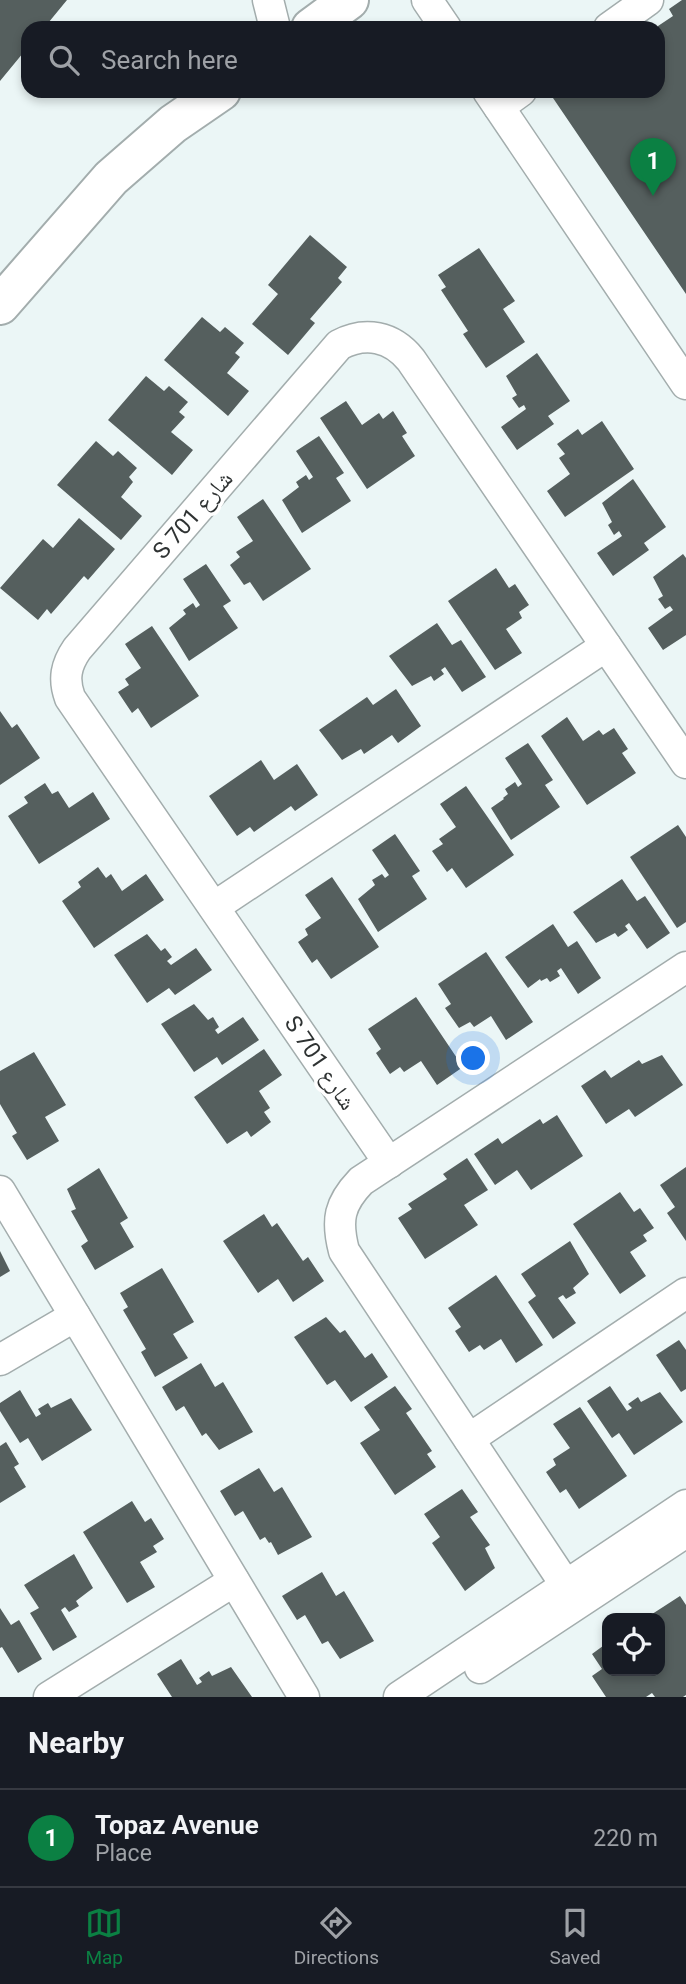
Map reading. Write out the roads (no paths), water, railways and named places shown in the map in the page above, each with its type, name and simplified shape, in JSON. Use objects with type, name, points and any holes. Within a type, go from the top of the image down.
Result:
[{"type":"street","points":[[268,0],[273,21]]},
{"type":"street","points":[[320,21],[349,0]]},
{"type":"street","points":[[427,0],[441,21]]},
{"type":"street","points":[[619,21],[649,0]]},
{"type":"street","points":[[0,305],[111,178],[173,124],[211,98]]},
{"type":"street","points":[[504,98],[686,384]]},
{"type":"street","name":"S 701 شارع","points":[[389,1163],[70,698],[66,681],[67,670],[77,649],[338,345],[369,336],[389,341],[405,353],[686,763]]},
{"type":"street","points":[[214,907],[606,646]]},
{"type":"street","points":[[571,1594],[344,1251],[339,1232],[341,1213],[348,1195],[361,1181],[686,967]]},
{"type":"street","points":[[0,1191],[304,1697]]},
{"type":"street","points":[[469,1439],[686,1293]]},
{"type":"street","points":[[0,1360],[75,1316]]},
{"type":"street","points":[[436,1697],[686,1505]]},
{"type":"street","points":[[399,1697],[571,1594],[686,1532]]},
{"type":"street","points":[[49,1697],[234,1581]]},
{"type":"place","name":"Topaz Avenue","points":[[653,196]]}]
